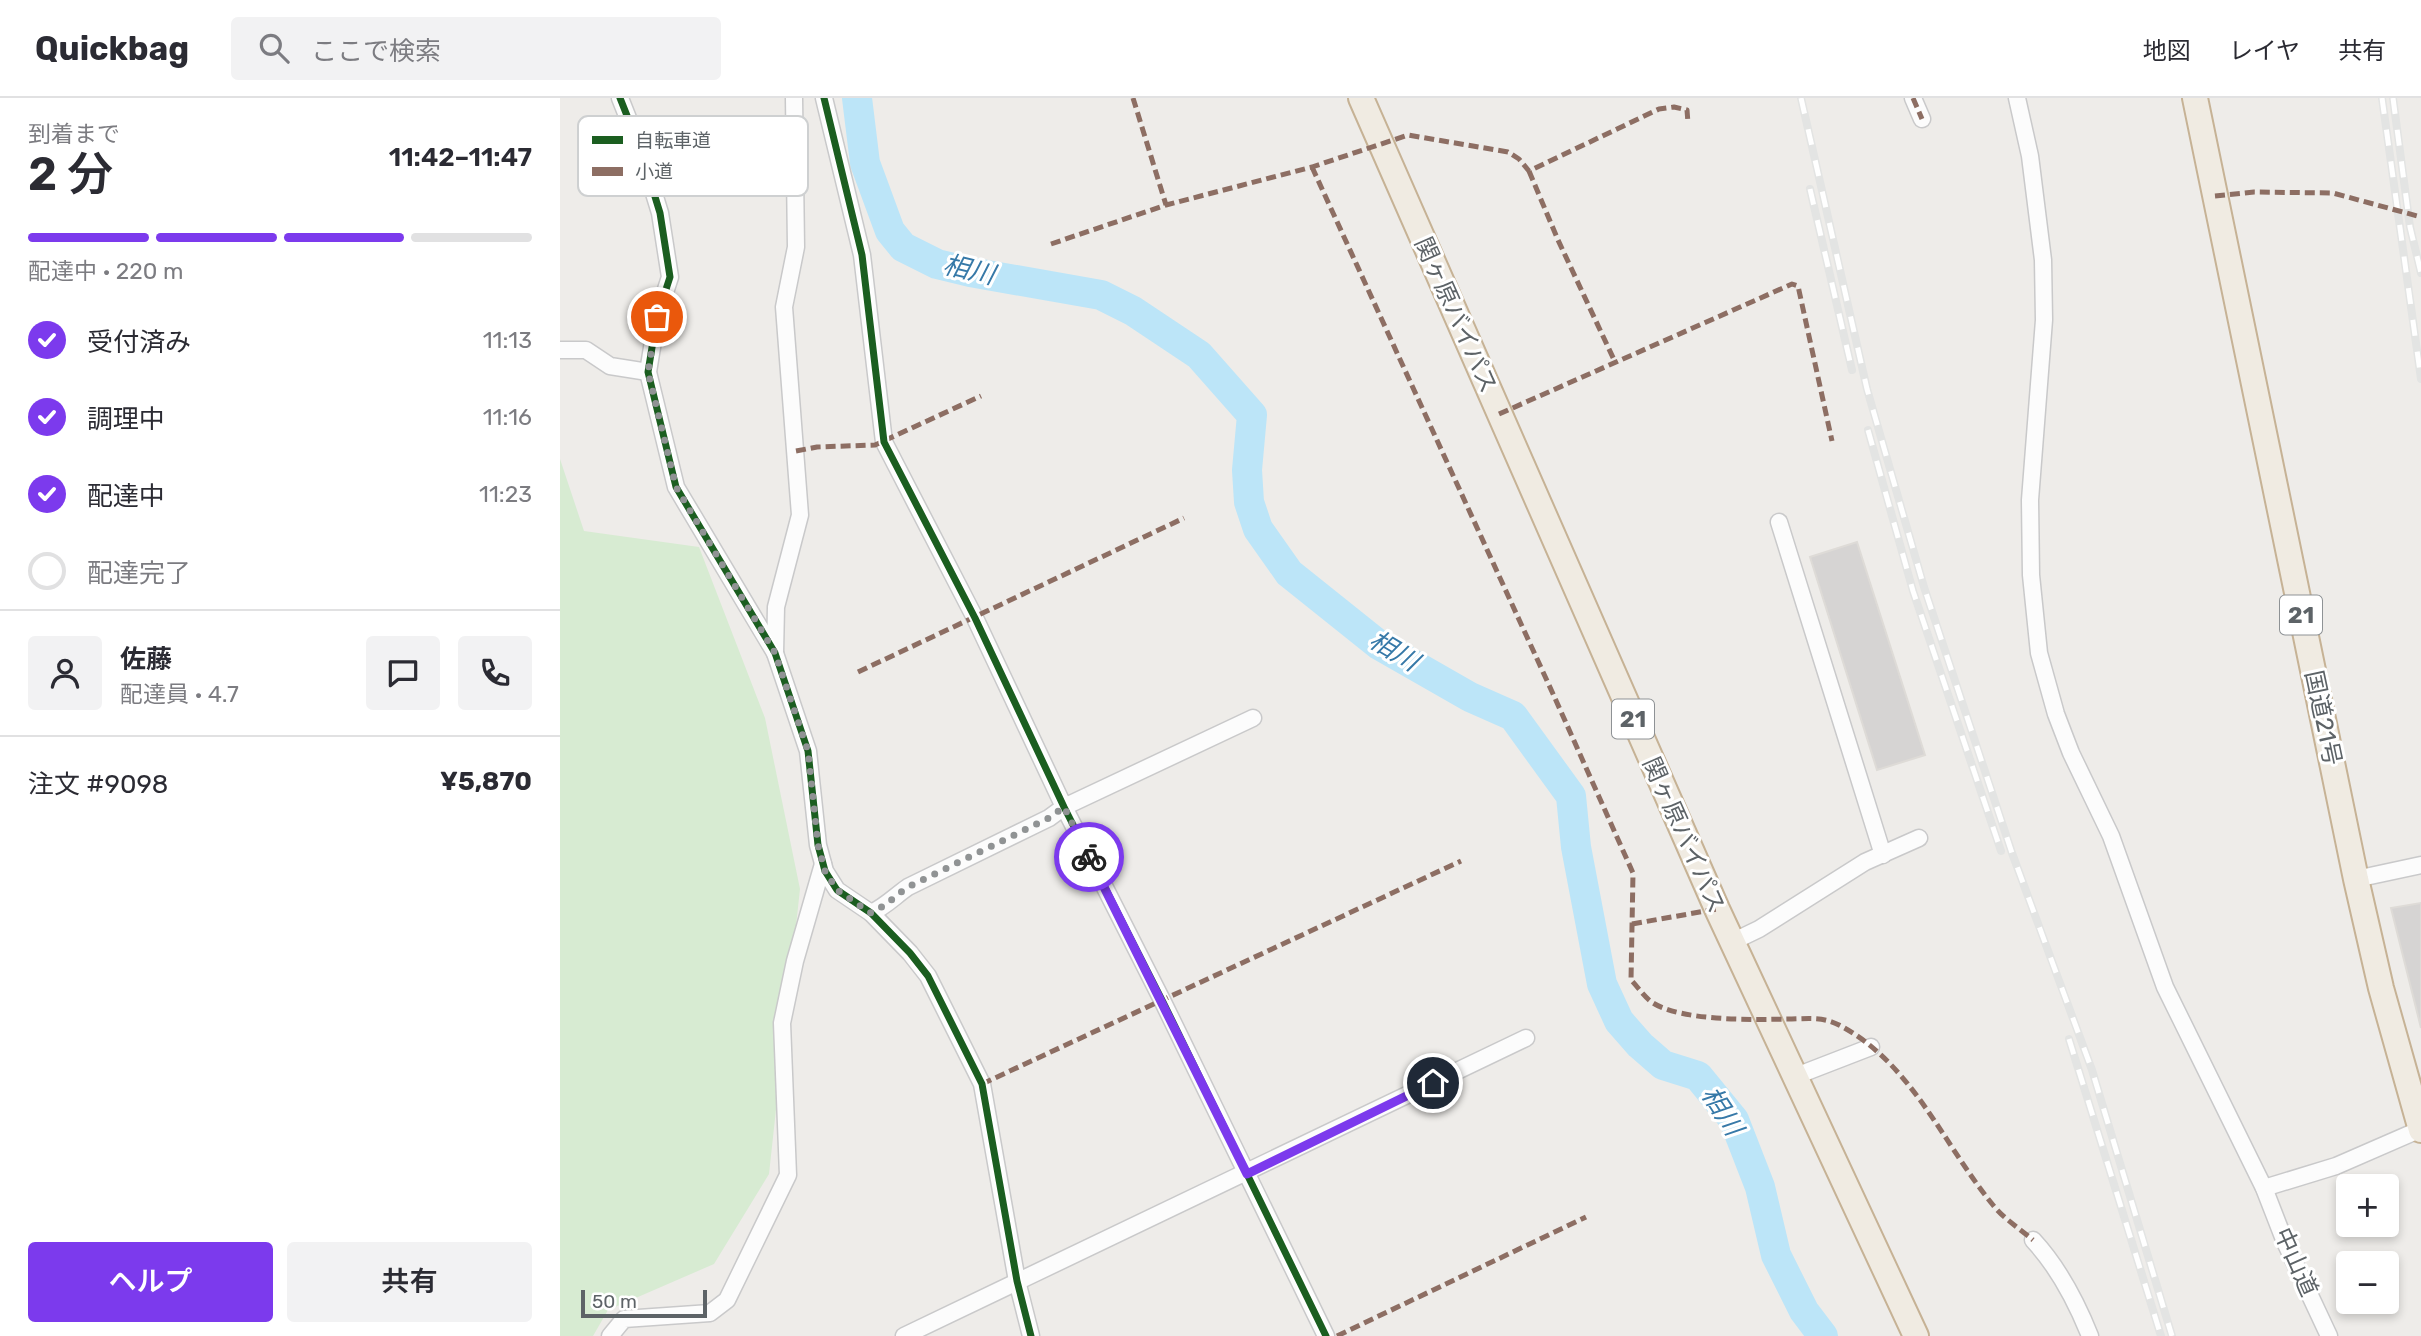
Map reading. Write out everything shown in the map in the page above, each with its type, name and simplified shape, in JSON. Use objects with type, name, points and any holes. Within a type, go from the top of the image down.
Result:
[{"type":"highway","name":"関ヶ原バイパス","points":[[1361,98],[1732,942],[1916,1336]]},
{"type":"highway","name":"国道21号","points":[[2195,98],[2356,879],[2381,988],[2421,1129]]},
{"type":"street","points":[[620,98],[627,116]]},
{"type":"street","points":[[794,98],[794,116]]},
{"type":"street","points":[[824,98],[862,256],[884,442],[975,618],[1064,807],[1326,1336]]},
{"type":"street","points":[[1913,98],[1922,119]]},
{"type":"street","name":"中山道","points":[[2017,98],[2030,156],[2043,260],[2044,320],[2029,500],[2031,575],[2039,653],[2059,724],[2113,841],[2165,988],[2264,1188],[2285,1242],[2329,1336]]},
{"type":"street","points":[[655,196],[670,277],[657,317],[648,372],[676,487],[775,653],[808,751],[818,845],[823,864],[837,890],[871,913],[928,976],[982,1084],[1017,1281],[1031,1336]]},
{"type":"street","points":[[775,653],[776,607],[800,515],[784,307],[796,247],[795,196]]},
{"type":"street","points":[[560,350],[586,350],[610,366],[648,372]]},
{"type":"street","points":[[1779,522],[1883,855]]},
{"type":"street","points":[[871,913],[886,906],[908,887],[1049,818],[1064,807],[1254,718]]},
{"type":"street","points":[[1732,942],[1759,929],[1865,862],[1919,838]]},
{"type":"street","points":[[610,1336],[624,1320],[710,1313],[727,1300],[788,1175],[782,1023],[795,961],[823,864]]},
{"type":"street","points":[[2356,879],[2421,864]]},
{"type":"street","points":[[904,1336],[1247,1174],[1526,1038]]},
{"type":"street","points":[[1796,1076],[1871,1047]]},
{"type":"street","points":[[2264,1188],[2336,1166],[2421,1129]]},
{"type":"street","points":[[2033,1240],[2059,1273],[2090,1336]]},
{"type":"green space","points":[[560,459],[584,531],[699,547],[765,718],[800,889],[769,1174],[714,1264],[608,1310],[593,1336],[560,1336]]},
{"type":"building","points":[[1857,542],[1925,755],[1877,770],[1810,557]]},
{"type":"building","points":[[2421,903],[2421,1028],[2391,908]]},
{"type":"waterway","name":"相川","points":[[857,98],[865,163],[890,231],[903,247],[937,264],[1101,295],[1133,311],[1199,355],[1252,415],[1247,470],[1249,502],[1258,529],[1289,573],[1379,645],[1470,697],[1513,716],[1571,796],[1576,847],[1602,984],[1619,1021],[1640,1045],[1663,1065],[1698,1076],[1734,1120],[1760,1187],[1776,1255],[1804,1311],[1823,1336]]},
{"type":"railway","points":[[1801,98],[1867,389],[1924,587],[2012,853],[2092,1070],[2172,1336]]},
{"type":"railway","points":[[2382,98],[2421,379]]},
{"type":"railway","points":[[2393,98],[2410,227],[2421,273]]},
{"type":"railway","points":[[1810,189],[1852,370]]},
{"type":"railway","points":[[1868,430],[1913,591],[2001,851]]},
{"type":"railway","points":[[2069,1039],[2161,1336]]},
{"type":"marked path","points":[[1133,98],[1166,205]]},
{"type":"marked path","points":[[1913,98],[1922,119]]},
{"type":"marked path","points":[[1051,244],[1166,205],[1312,167],[1408,135],[1508,152],[1519,159],[1529,171],[1659,109],[1674,107],[1687,110],[1688,123]]},
{"type":"marked path","points":[[1312,167],[1633,873],[1631,980],[1653,1003],[1681,1013],[1737,1019],[1820,1019],[1833,1022],[1865,1041],[1887,1061],[1925,1106],[1993,1205],[2033,1240]]},
{"type":"marked path","points":[[1529,171],[1616,364]]},
{"type":"marked path","points":[[2215,196],[2254,192],[2333,193],[2421,217]]},
{"type":"marked path","points":[[1499,414],[1792,284],[1798,286],[1832,441]]},
{"type":"marked path","points":[[796,451],[817,447],[875,445],[981,396]]},
{"type":"marked path","points":[[858,672],[1184,518]]},
{"type":"marked path","points":[[982,1084],[1461,861]]},
{"type":"marked path","points":[[1632,924],[1717,909]]},
{"type":"marked path","points":[[1337,1336],[1586,1217]]},
{"type":"cycle path","points":[[620,98],[627,116]]},
{"type":"cycle path","points":[[824,98],[862,255],[884,442],[975,618],[1064,807],[1163,1002],[1326,1336]]},
{"type":"cycle path","points":[[655,196],[670,277],[657,317],[648,372],[676,487],[775,653],[808,751],[818,845],[825,871],[837,890],[871,913],[928,976],[982,1084],[1017,1281],[1031,1336]]},
{"type":"way so far","points":[[657,317],[648,372],[676,487],[775,653],[808,751],[818,845],[825,871],[837,890],[871,913],[886,906],[908,887],[1049,818],[1064,807],[1089,857]]},
{"type":"route","points":[[1089,857],[1247,1174],[1433,1083]]}]
